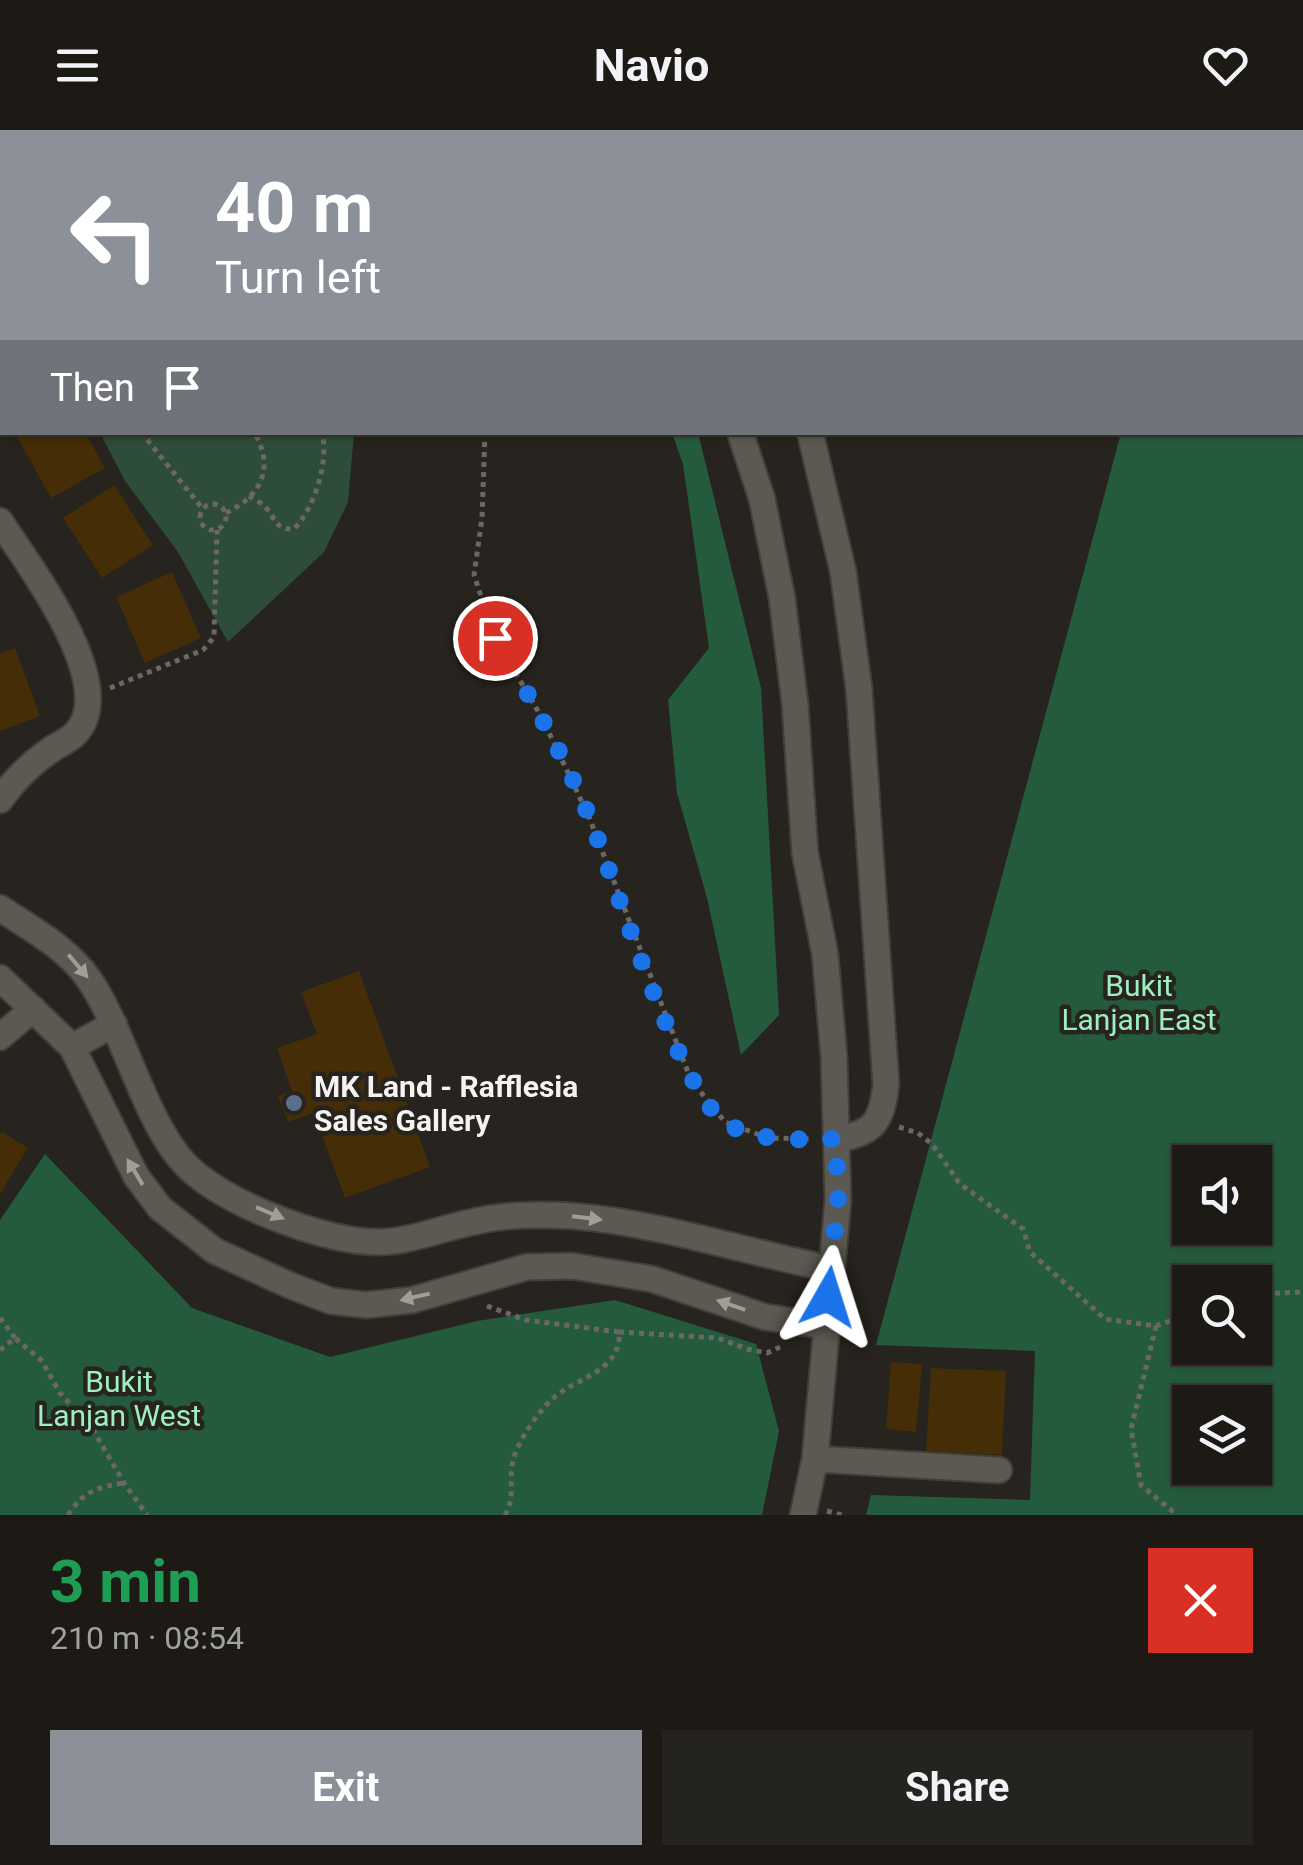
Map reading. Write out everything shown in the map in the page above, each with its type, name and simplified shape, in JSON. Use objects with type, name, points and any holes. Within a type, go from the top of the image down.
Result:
[{"type":"street","points":[[741,435],[762,499],[782,598],[795,704],[806,853],[825,954],[834,1056],[838,1200],[814,1458],[803,1515]]},
{"type":"street","points":[[811,435],[843,572],[859,689],[886,1084],[883,1108],[876,1122],[859,1136],[836,1139]]},
{"type":"street","points":[[0,521],[68,634],[81,660],[88,696],[87,716],[74,736],[16,778],[0,800]]},
{"type":"street","points":[[0,908],[65,951],[88,978],[177,1156],[218,1190],[272,1215],[325,1234],[380,1242],[520,1213],[579,1217],[660,1229],[832,1269]]},
{"type":"street","points":[[0,978],[72,1047],[136,1176],[160,1208],[215,1251],[332,1301],[366,1305],[412,1300],[527,1267],[572,1266],[652,1278],[765,1317],[826,1326]]},
{"type":"street","points":[[0,1036],[33,1009]]},
{"type":"street","points":[[72,1047],[114,1024]]},
{"type":"street","points":[[814,1458],[999,1470]]},
{"type":"path","points":[[143,435],[202,508],[200,522],[210,530],[223,526],[226,512],[263,479],[266,462],[255,435]]},
{"type":"path","points":[[147,441],[149,435]]},
{"type":"path","points":[[248,496],[264,505],[278,526],[294,529],[312,500],[320,475],[326,446],[323,435]]},
{"type":"path","points":[[485,435],[482,518],[474,575],[495,638],[542,718],[590,817],[691,1080],[725,1122],[768,1138],[836,1139]]},
{"type":"path","points":[[202,508],[216,504],[226,512]]},
{"type":"path","points":[[88,696],[203,650],[214,637],[217,530]]},
{"type":"path","points":[[876,1122],[918,1133],[932,1144],[960,1184],[1023,1229],[1030,1252],[1105,1319],[1156,1326],[1172,1320]]},
{"type":"path","points":[[465,1283],[486,1306],[526,1320],[619,1332],[718,1338],[768,1353],[826,1326]]},
{"type":"path","points":[[1272,1293],[1303,1292]]},
{"type":"path","points":[[0,1318],[15,1338],[42,1361],[60,1393],[92,1428],[148,1515]]},
{"type":"path","points":[[1156,1326],[1131,1429],[1141,1484],[1176,1515]]},
{"type":"path","points":[[505,1515],[511,1506],[512,1462],[528,1432],[552,1399],[605,1366],[620,1344],[619,1332]]},
{"type":"path","points":[[0,1350],[15,1338]]},
{"type":"path","points":[[68,1515],[78,1500],[95,1488],[124,1483]]},
{"type":"green space","points":[[101,435],[354,435],[348,502],[324,552],[228,642],[178,552],[125,481]]},
{"type":"green space","points":[[673,435],[698,435],[761,688],[779,1015],[741,1055],[707,898],[677,793],[668,700],[709,648],[683,464]]},
{"type":"green space","name":"Bukit Lanjan East","points":[[1120,435],[1303,435],[1303,1515],[866,1515],[871,1495],[1030,1500],[1035,1351],[876,1345]]},
{"type":"green space","name":"Bukit Lanjan West","points":[[45,1154],[192,1308],[330,1357],[477,1321],[615,1300],[756,1344],[779,1431],[762,1515],[0,1515],[0,1220]]},
{"type":"building","points":[[16,435],[87,435],[105,468],[51,498]]},
{"type":"building","points":[[114,485],[153,545],[102,578],[63,518]]},
{"type":"building","points":[[172,572],[201,638],[145,663],[116,597]]},
{"type":"building","points":[[15,648],[40,716],[0,731],[0,654]]},
{"type":"building","points":[[359,971],[430,1167],[345,1198],[314,1113],[288,1122],[278,1096],[292,1091],[277,1048],[317,1034],[301,992]]},
{"type":"building","points":[[0,1134],[28,1148],[0,1194]]},
{"type":"building","points":[[891,1362],[922,1364],[916,1432],[886,1429]]},
{"type":"building","points":[[931,1368],[1006,1371],[1002,1455],[926,1451]]},
{"type":"place","name":"MK Land - Rafflesia Sales Gallery","points":[[294,1103]]},
{"type":"route","points":[[495,638],[542,718],[590,817],[691,1080],[725,1122],[768,1138],[836,1139],[838,1200],[828,1297]]}]
